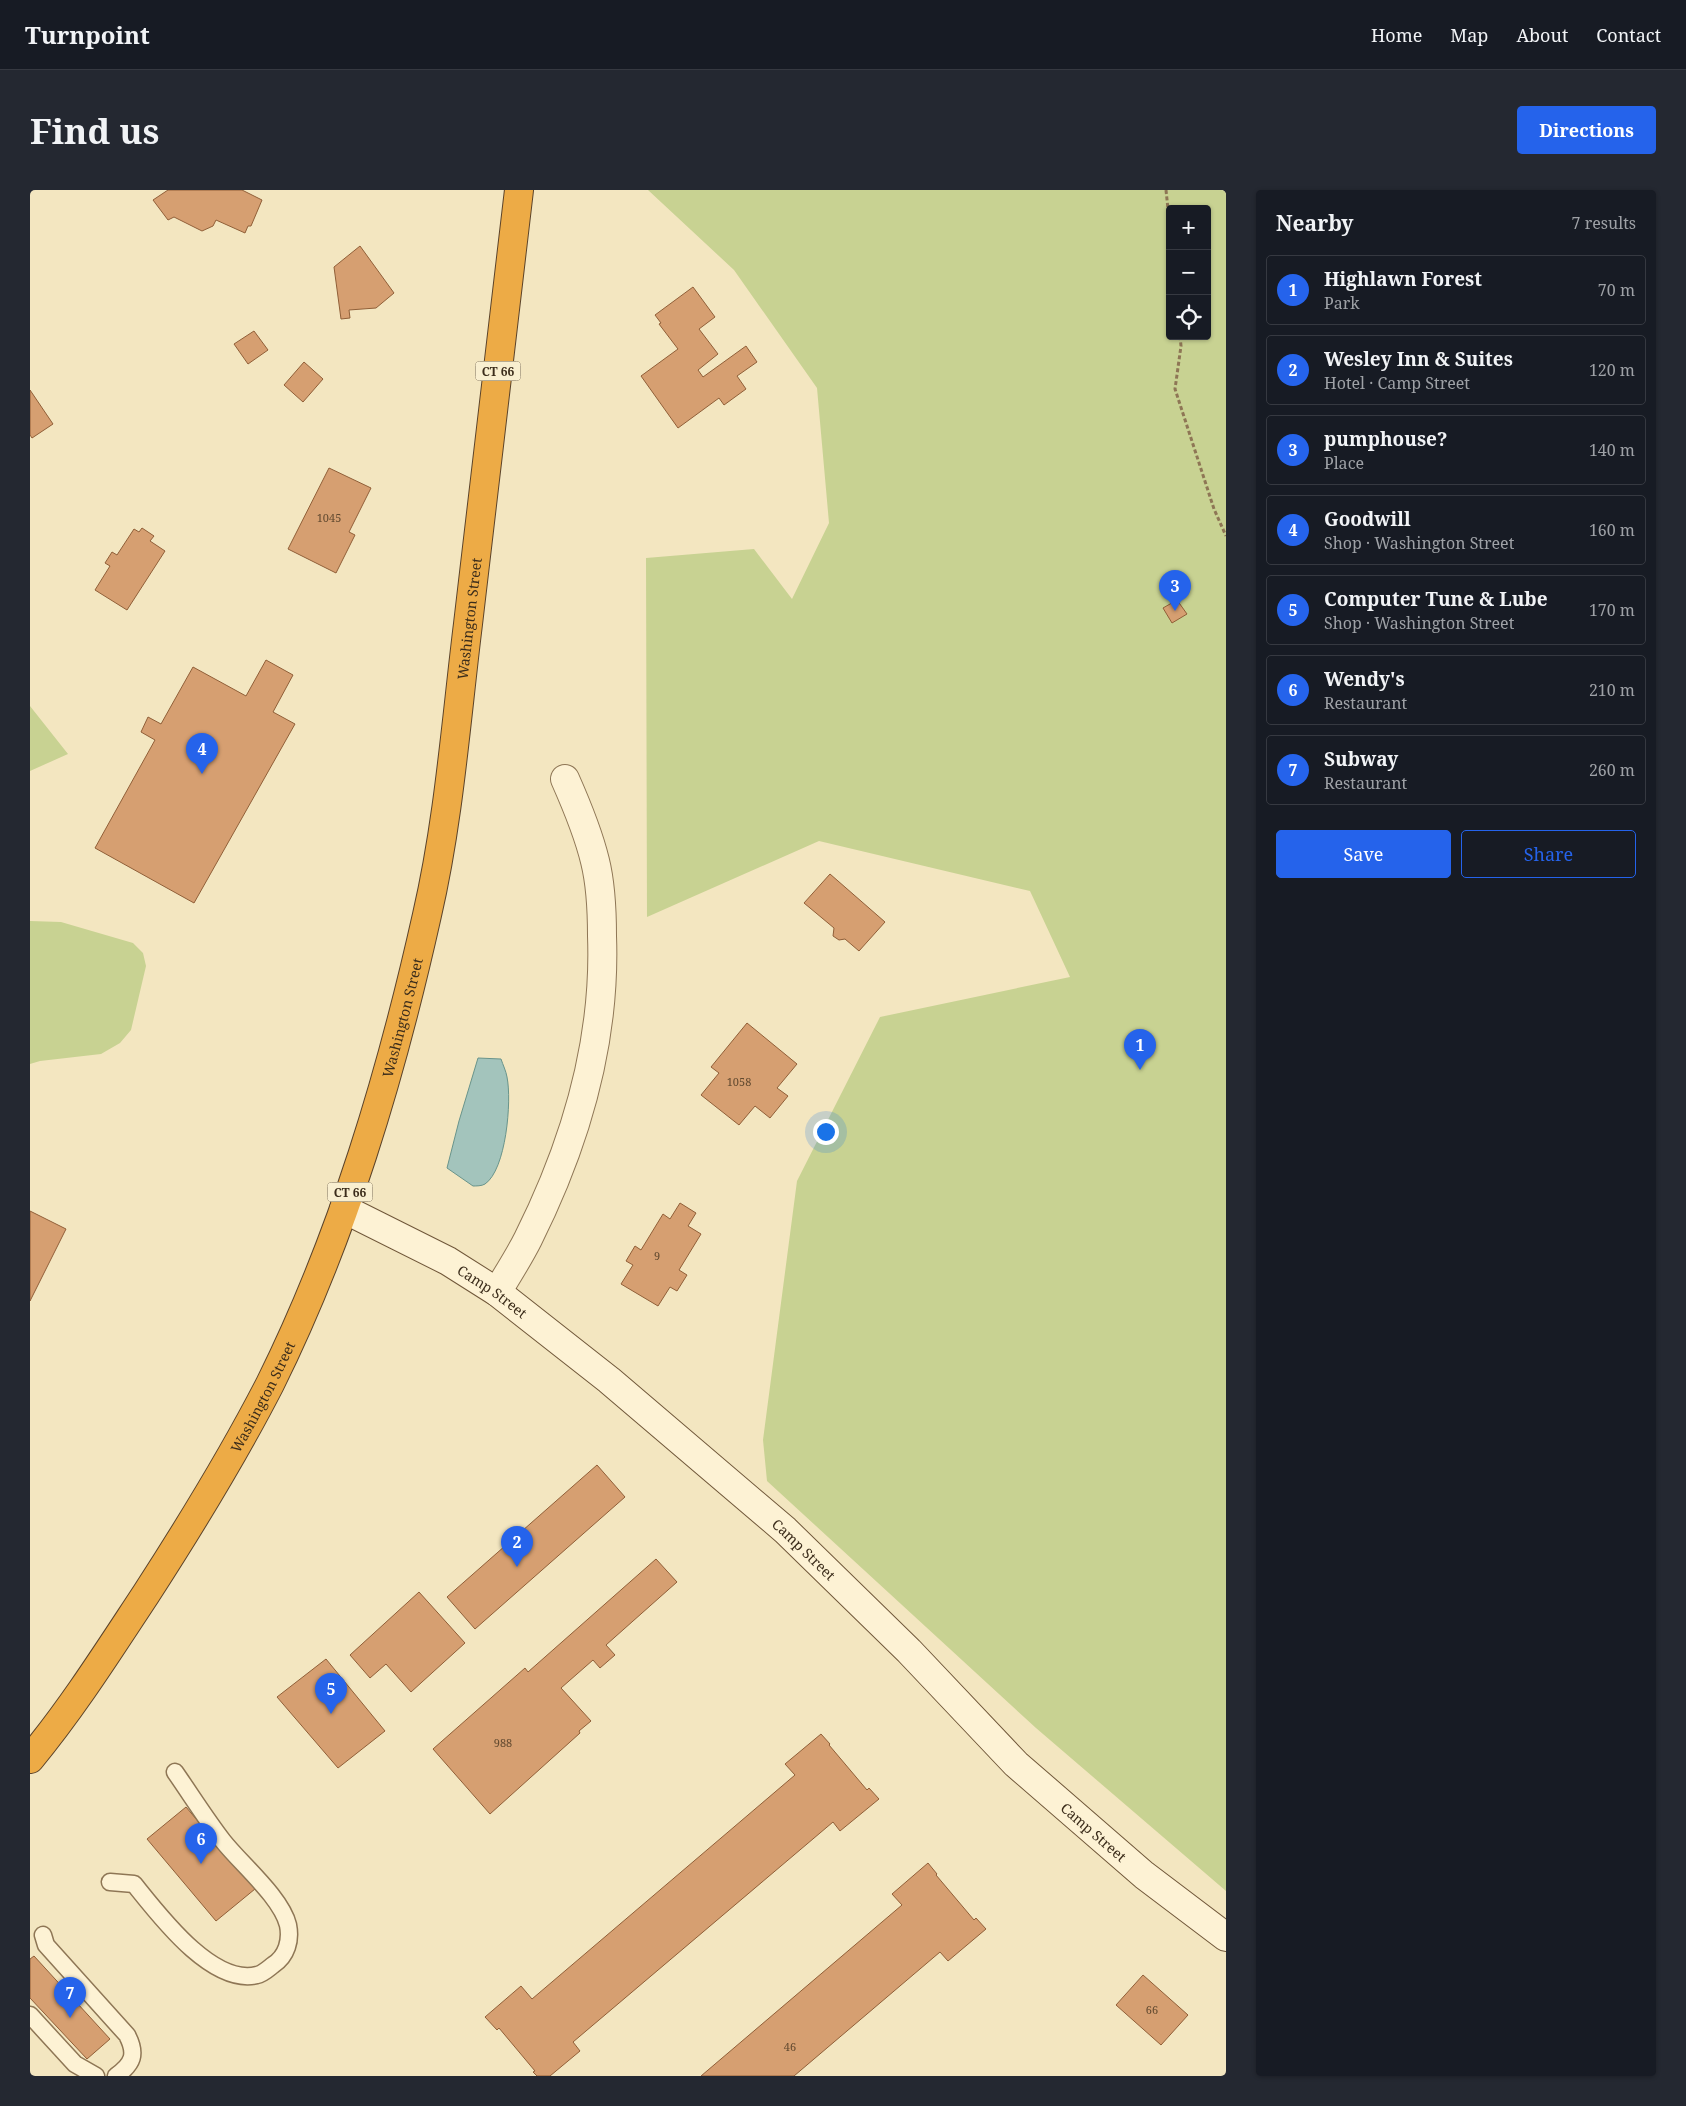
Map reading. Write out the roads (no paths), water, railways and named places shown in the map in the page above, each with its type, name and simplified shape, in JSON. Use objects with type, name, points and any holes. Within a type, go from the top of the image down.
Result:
[{"type":"highway","name":"Washington Street","points":[[30,1759],[110,1649],[167,1563],[221,1472],[269,1385],[305,1307],[344,1209],[378,1104],[405,1006],[430,902],[447,799],[519,190]]},
{"type":"street","points":[[498,1292],[528,1240],[552,1186],[574,1128],[590,1072],[600,1016],[603,959],[602,906],[596,862],[582,817],[565,779]]},
{"type":"street","name":"Camp Street","points":[[344,1209],[448,1261],[498,1292],[609,1380],[785,1530],[909,1651],[1016,1764],[1144,1875],[1226,1938]]},
{"type":"lane","points":[[110,1882],[134,1884],[174,1934],[203,1958],[235,1975],[258,1975],[280,1960],[289,1944],[288,1924],[277,1903],[224,1842],[175,1772]]},
{"type":"lane","points":[[43,1935],[46,1945],[127,2035],[132,2045],[133,2057],[126,2069],[116,2076]]},
{"type":"lane","points":[[30,2015],[75,2064],[96,2076]]},
{"type":"water","points":[[478,1058],[501,1059],[507,1077],[509,1102],[506,1134],[498,1165],[485,1184],[473,1186],[447,1168]]},
{"type":"place","name":"pumphouse?","points":[[1175,611]]},
{"type":"place","name":"Goodwill","points":[[202,774]]},
{"type":"place","name":"Highlawn Forest","points":[[1140,1070]]},
{"type":"place","name":"Wesley Inn & Suites","points":[[517,1567]]},
{"type":"place","name":"Computer Tune & Lube","points":[[331,1714]]},
{"type":"place","name":"Wendy's","points":[[201,1864]]},
{"type":"place","name":"Subway","points":[[70,2018]]}]
